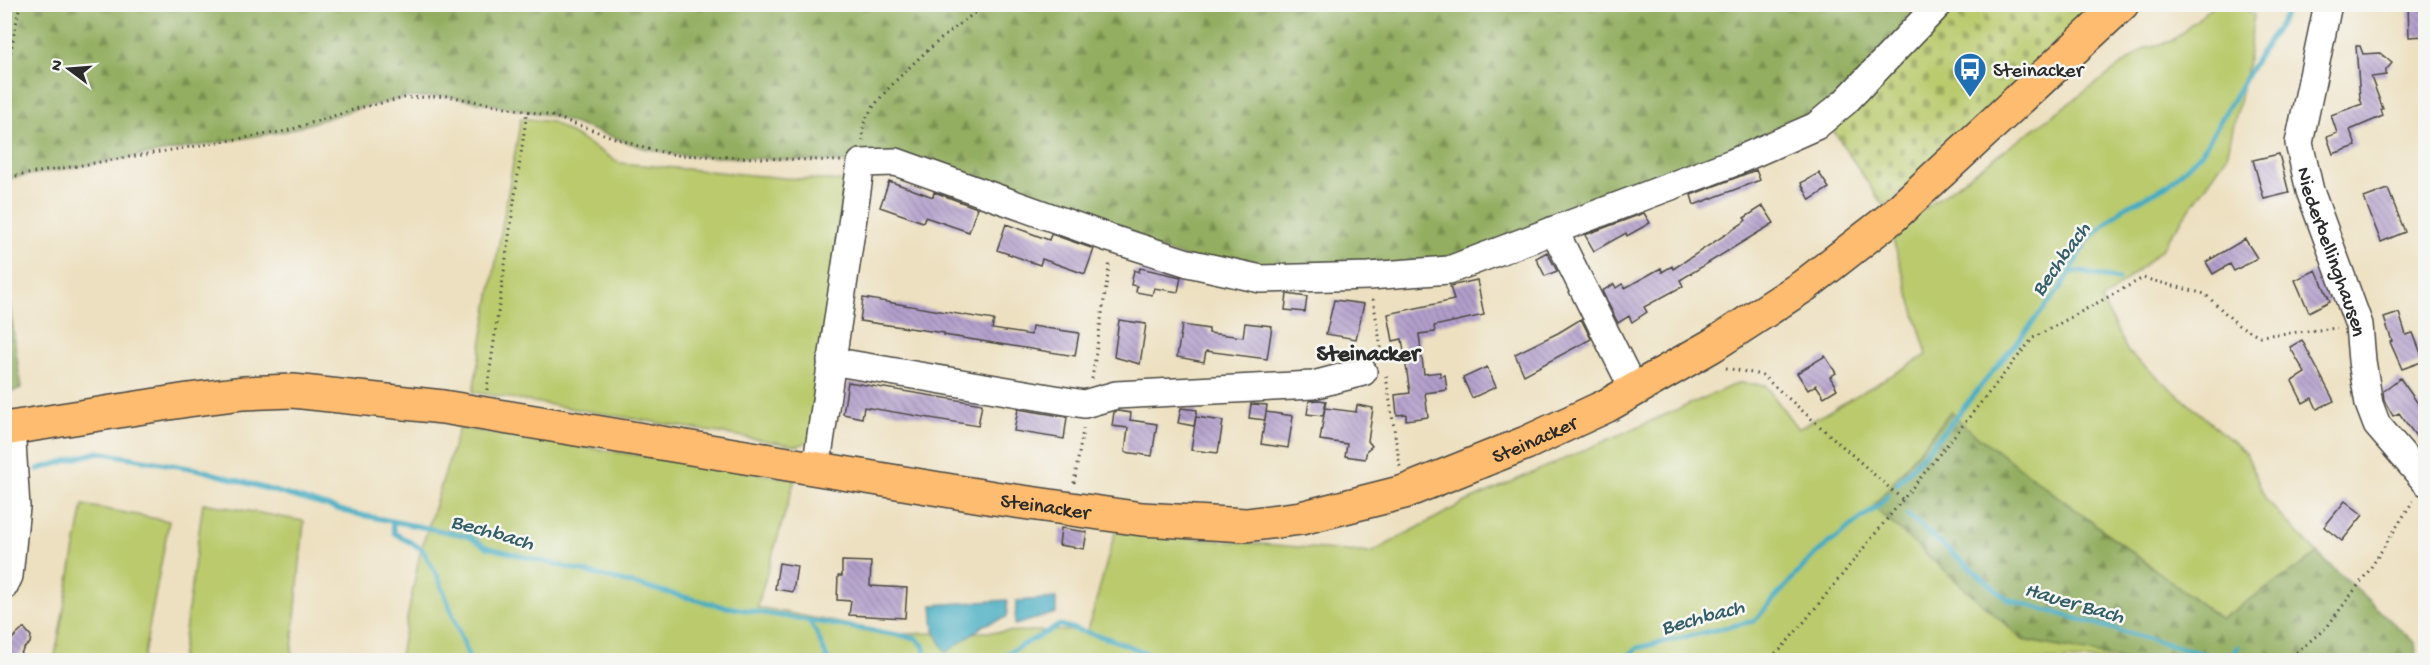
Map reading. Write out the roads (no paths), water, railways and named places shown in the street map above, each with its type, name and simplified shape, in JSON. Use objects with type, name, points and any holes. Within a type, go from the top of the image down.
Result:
[{"type":"main road","name":"Steinacker","points":[[8,428],[188,400],[293,390],[364,397],[484,414],[816,469],[1142,519],[1246,525],[1301,518],[1404,492],[1526,443],[1606,406],[1713,345],[1804,285],[1891,218],[2122,4]]},
{"type":"street","points":[[816,469],[861,163],[896,162],[1114,240],[1188,263],[1261,279],[1369,276],[1449,270],[1732,163],[1816,126],[1845,102],[1939,4]]},
{"type":"street","name":"Niederbellinghausen","points":[[2328,4],[2299,143],[2310,191],[2359,324],[2369,404],[2377,425],[2425,482]]},
{"type":"street","points":[[1554,230],[1634,390]]},
{"type":"street","points":[[831,361],[1088,403],[1116,394],[1313,385],[1363,372]]},
{"type":"street","points":[[4,586],[9,576],[16,507],[8,428]]},
{"type":"water","points":[[1056,598],[1056,613],[1015,625],[1016,601]]},
{"type":"water","points":[[1007,600],[1007,617],[984,625],[946,653],[934,630],[932,605]]},
{"type":"waterway","name":"Bechbach","points":[[1897,484],[1946,429],[2060,289],[2087,241],[2122,209],[2168,185],[2202,152],[2256,60],[2293,4]]},
{"type":"waterway","points":[[2070,272],[2081,272],[2118,280]]},
{"type":"waterway","name":"Bechbach","points":[[38,469],[98,452],[201,470],[351,513],[468,536],[486,547],[721,606],[916,638],[923,645],[927,660]]},
{"type":"waterway","name":"Bechbach","points":[[1624,660],[1637,648],[1754,621],[1814,555],[1879,505],[1888,495]]},
{"type":"waterway","name":"Hauer Bach","points":[[1907,515],[2007,599],[2224,660]]},
{"type":"waterway","points":[[392,521],[394,533],[422,549],[438,577],[470,660]]},
{"type":"waterway","points":[[809,621],[828,660]]},
{"type":"waterway","name":"Bechbach","points":[[995,660],[1060,625],[1110,639],[1165,660]]},
{"type":"waterway","name":"Hauer Bach","points":[[2227,660],[2238,647]]},
{"type":"place","name":"Steinacker","points":[[1970,98]]},
{"type":"district","name":"Steinacker","points":[[1368,352]]}]
